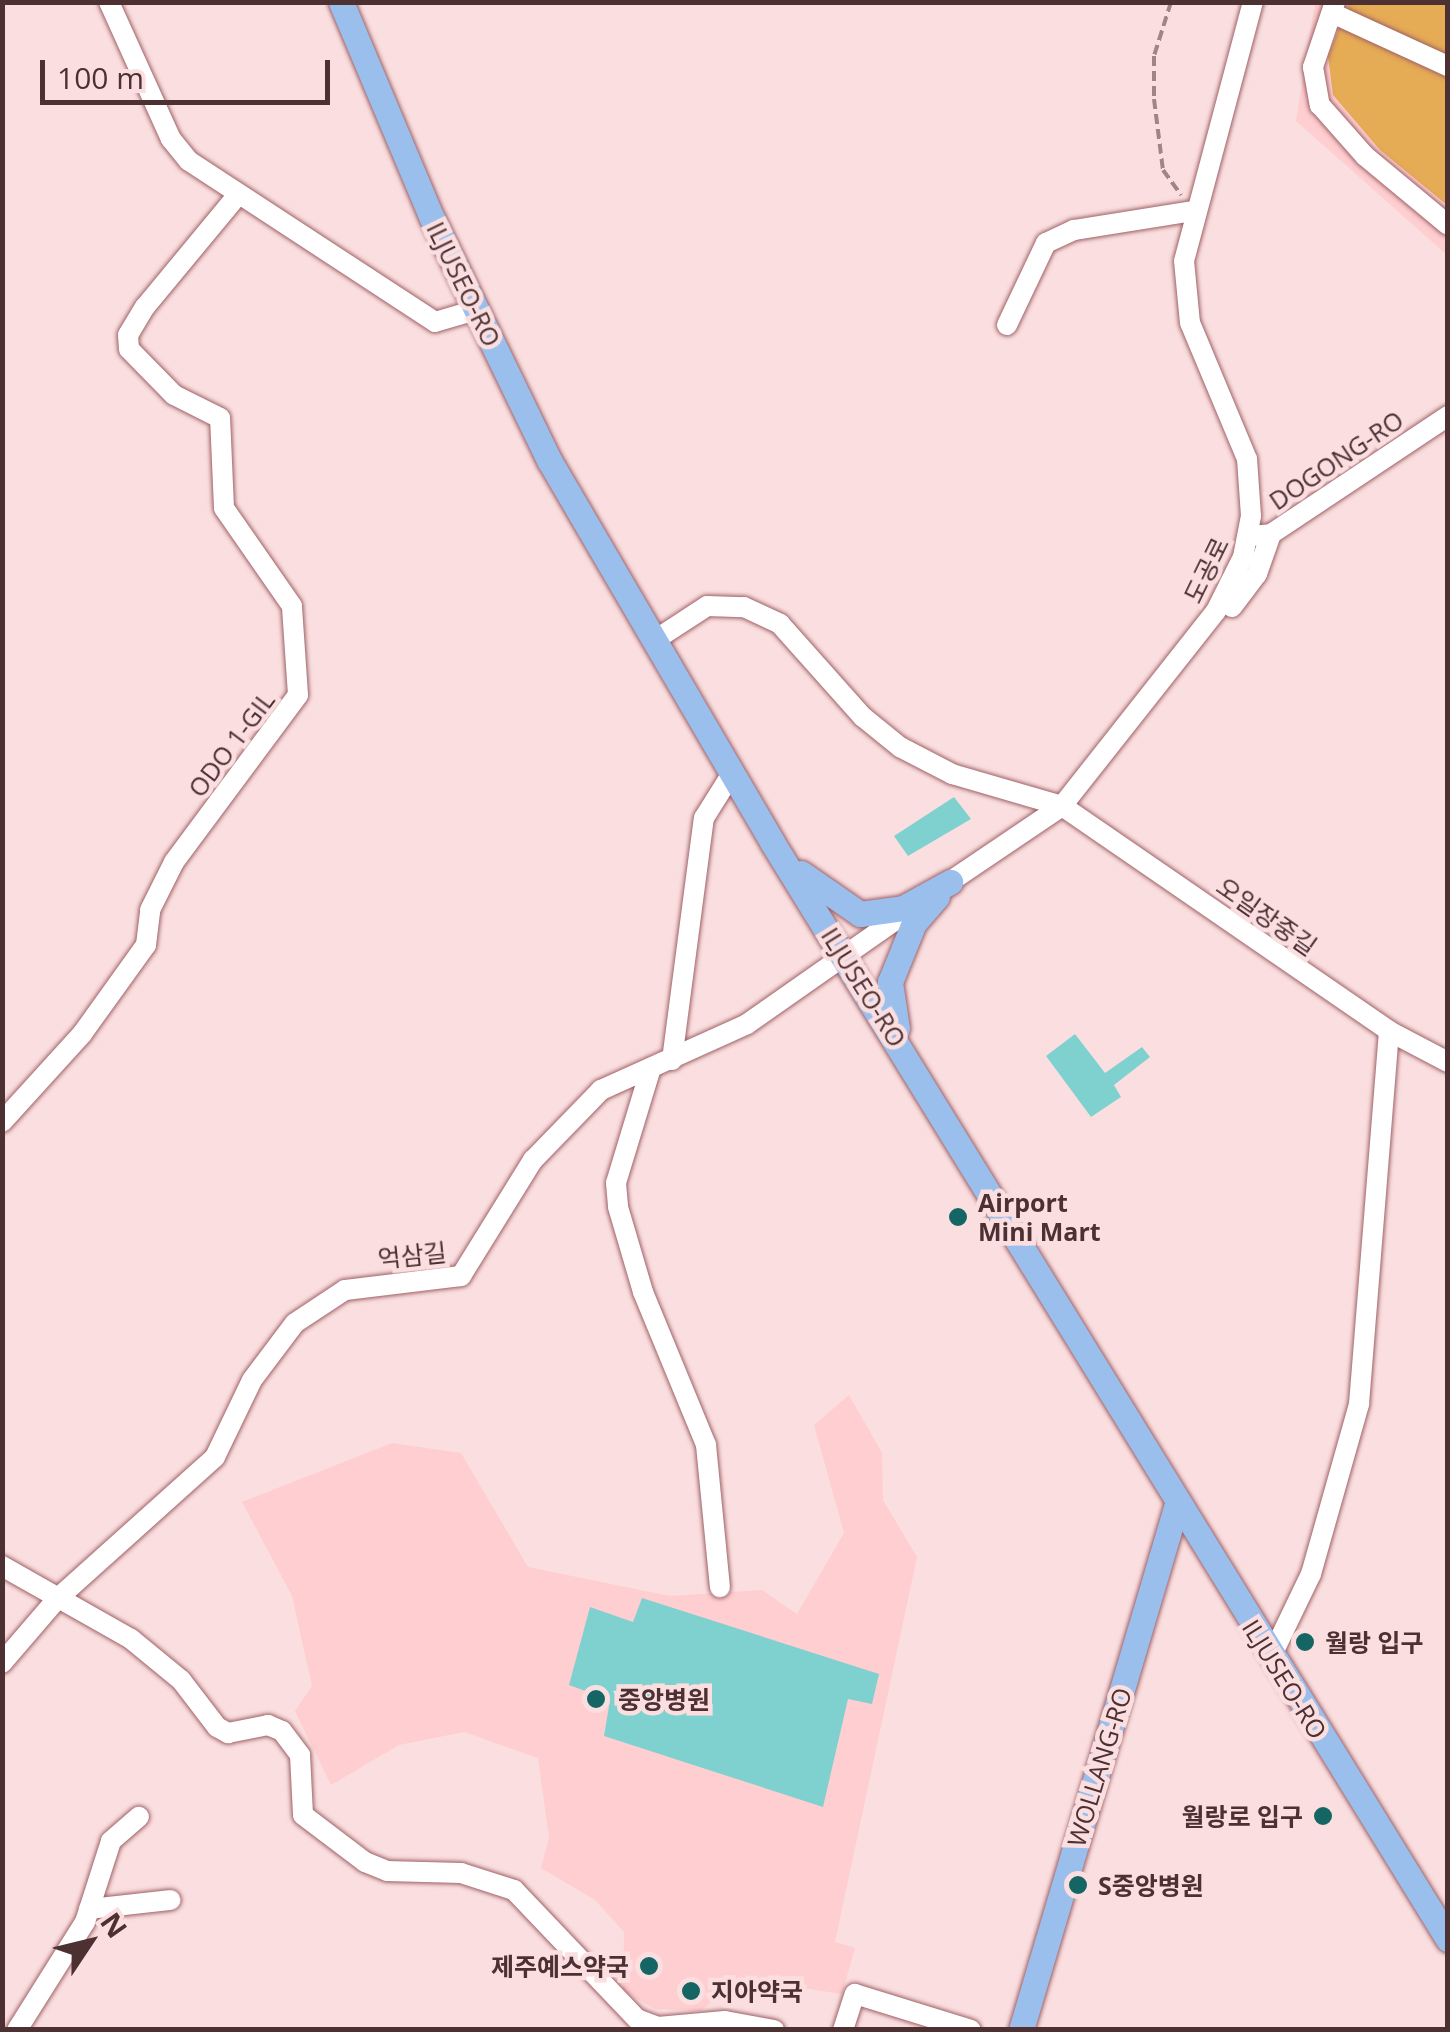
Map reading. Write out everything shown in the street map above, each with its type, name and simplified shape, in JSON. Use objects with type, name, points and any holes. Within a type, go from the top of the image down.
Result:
[{"type":"main road","name":"ILJUSEO-RO","points":[[341,2],[476,310],[549,460],[772,842],[915,1067],[1177,1504],[1448,1940]]},
{"type":"main road","points":[[772,842],[809,881],[860,914],[903,908],[950,882]]},
{"type":"main road","points":[[915,1067],[898,1034],[890,982],[914,923],[950,882]]},
{"type":"main road","name":"WOLLANG-RO","points":[[1021,2030],[1177,1504]]},
{"type":"street","points":[[109,2],[171,140],[236,197],[435,322],[476,310]]},
{"type":"street","name":"도공로","points":[[845,956],[1062,806],[1228,593],[1260,535],[1247,459],[1186,300],[1184,261],[1192,211],[1253,2]]},
{"type":"street","points":[[1448,66],[1334,8],[1313,68],[1320,105],[1365,156],[1448,225]]},
{"type":"street","name":"ODO 1-GIL","points":[[2,1122],[82,1034],[146,944],[150,910],[174,862],[298,695],[292,606],[224,508],[220,418],[174,396],[129,348],[128,335],[146,307],[236,197]]},
{"type":"street","points":[[1007,325],[1046,243],[1074,230],[1192,211]]},
{"type":"street","name":"DOGONG-RO","points":[[1260,535],[1448,416]]},
{"type":"street","name":"오일장중길","points":[[655,640],[707,606],[744,607],[780,624],[863,717],[900,747],[952,774],[1062,806],[1389,1031],[1448,1062]]},
{"type":"street","points":[[672,1060],[704,818],[731,774]]},
{"type":"street","name":"억삼길","points":[[2,1663],[58,1600],[215,1457],[252,1380],[296,1323],[346,1290],[461,1276],[533,1160],[601,1090],[747,1024],[845,956]]},
{"type":"street","points":[[1271,1657],[1311,1574],[1359,1404],[1389,1031]]},
{"type":"street","points":[[650,1071],[616,1184],[618,1207],[643,1292],[706,1445],[720,1588]]},
{"type":"street","points":[[2,1566],[144,1650],[181,1680],[217,1727],[228,1733],[268,1725],[294,1742],[303,1815],[365,1862],[387,1871],[460,1873],[514,1890],[637,2018],[658,2026],[725,2021],[774,2030]]},
{"type":"street","points":[[17,2030],[89,1909],[111,1841],[139,1817]]},
{"type":"street","points":[[89,1909],[171,1900]]},
{"type":"street","points":[[843,2030],[855,1994],[971,2030]]},
{"type":"path","points":[[1171,2],[1154,56],[1157,146],[1163,170],[1192,211]]},
{"type":"shaded area","points":[[1315,3],[1447,3],[1447,255],[1296,121]]},
{"type":"shaded area","points":[[1349,3],[1447,3],[1447,205],[1380,150],[1333,95],[1328,56]]},
{"type":"shaded area","name":"중앙병원","points":[[849,1395],[882,1453],[883,1500],[917,1557],[835,1942],[855,1948],[842,1994],[741,1979],[700,2011],[655,2009],[623,1991],[624,1932],[595,1900],[541,1868],[549,1838],[538,1758],[464,1732],[399,1745],[331,1785],[295,1711],[312,1686],[292,1596],[242,1502],[392,1443],[461,1453],[528,1567],[670,1596],[762,1590],[797,1614],[844,1533],[814,1425]]},
{"type":"building","points":[[954,797],[971,819],[908,856],[894,836]]},
{"type":"building","points":[[1075,1034],[1105,1073],[1142,1047],[1150,1057],[1114,1085],[1121,1097],[1091,1117],[1046,1056]]},
{"type":"building","points":[[642,1598],[879,1674],[872,1704],[848,1699],[823,1807],[604,1736],[610,1700],[569,1685],[590,1607],[633,1622]]},
{"type":"place","name":"Airport Mini Mart","points":[[958,1217]]},
{"type":"place","name":"월랑 입구","points":[[1305,1642]]},
{"type":"place","name":"중앙병원","points":[[596,1699]]},
{"type":"place","name":"월랑로 입구","points":[[1323,1816]]},
{"type":"place","name":"S중앙병원","points":[[1078,1885]]},
{"type":"place","name":"제주예스약국","points":[[649,1966]]},
{"type":"place","name":"지아약국","points":[[691,1991]]}]
